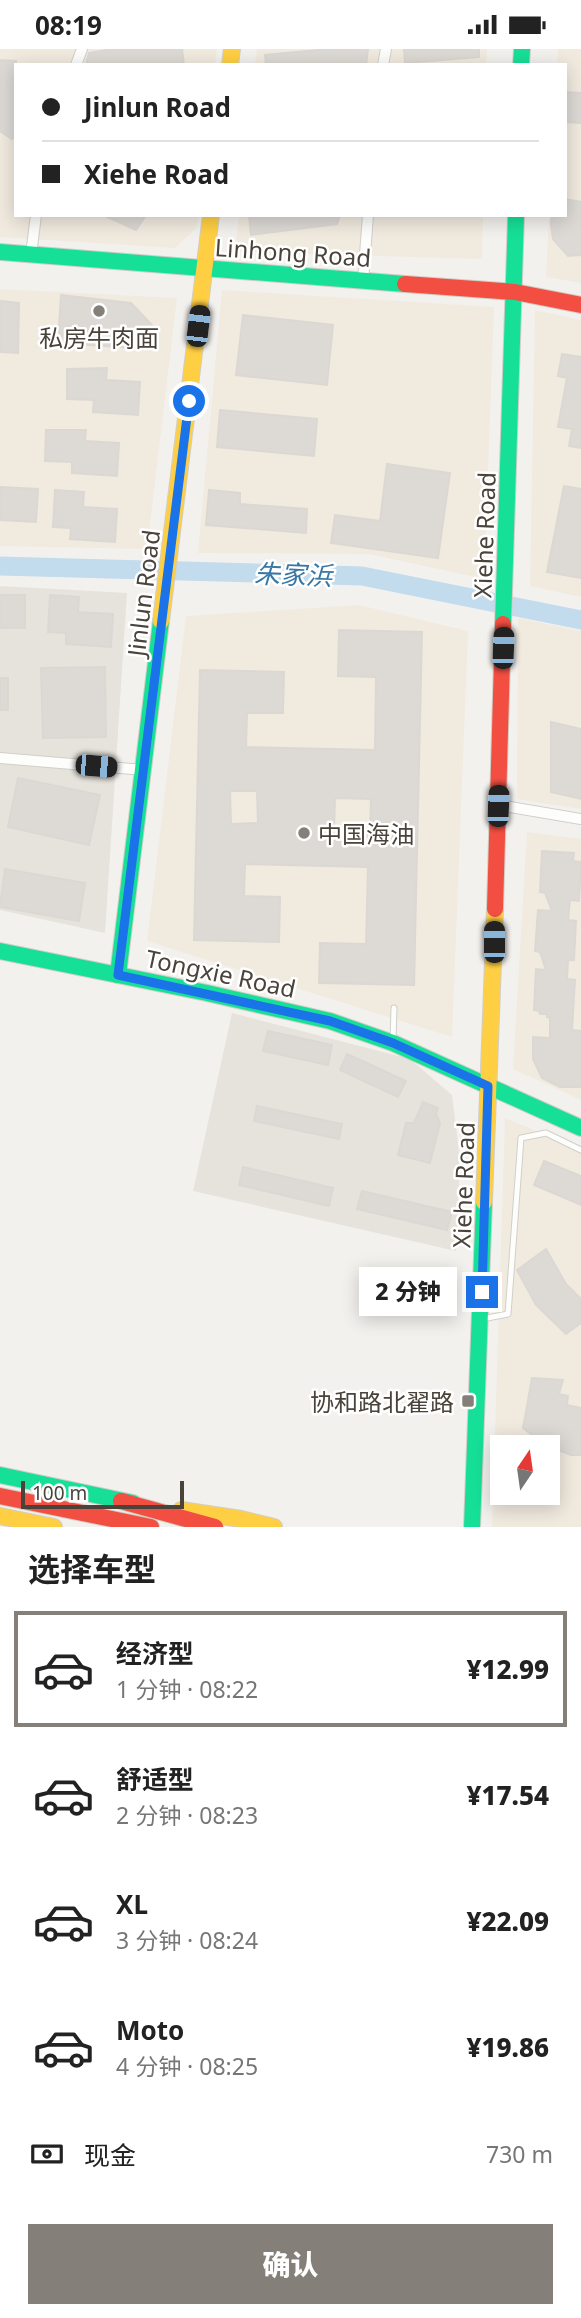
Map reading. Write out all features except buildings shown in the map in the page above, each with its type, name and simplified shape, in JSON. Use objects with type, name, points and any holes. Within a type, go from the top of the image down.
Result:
[{"type":"main road","name":"Jinlun Road","points":[[118,975],[211,217]]},
{"type":"main road","name":"Xiehe Road","points":[[472,1527],[516,217]]},
{"type":"main road","name":"Linhong Road","points":[[0,252],[515,292],[581,305]]},
{"type":"main road","name":"Tongxie Road","points":[[0,951],[299,1012],[393,1043],[581,1128]]},
{"type":"main road","points":[[0,1475],[121,1501],[215,1527]]},
{"type":"main road","points":[[0,1496],[151,1527]]},
{"type":"main road","points":[[121,1501],[241,1519],[274,1527]]},
{"type":"main road","points":[[0,1516],[54,1527]]},
{"type":"street","points":[[31,255],[36,217]]},
{"type":"street","points":[[363,281],[368,217]]},
{"type":"street","points":[[0,758],[144,770]]},
{"type":"street","points":[[498,806],[581,819]]},
{"type":"lane","points":[[393,1043],[394,1008]]},
{"type":"lane","points":[[481,1320],[508,1314],[521,1138],[546,1133],[581,1150]]},
{"type":"shaded area","points":[[0,49],[217,49],[215,63],[14,63],[14,217],[198,217],[197,227],[175,248],[0,237]]},
{"type":"shaded area","points":[[257,49],[487,49],[486,63],[255,63]]},
{"type":"shaded area","points":[[558,49],[581,49],[581,283],[546,277],[549,217],[567,217],[567,63],[557,63]]},
{"type":"shaded area","points":[[239,217],[483,217],[482,259],[235,252]]},
{"type":"shaded area","points":[[0,289],[177,298],[147,549],[0,546]]},
{"type":"shaded area","points":[[222,290],[494,307],[484,579],[369,554],[198,553]]},
{"type":"shaded area","points":[[535,310],[581,320],[581,597],[530,586]]},
{"type":"shaded area","points":[[0,586],[127,593],[105,933],[0,910]]},
{"type":"shaded area","points":[[359,605],[468,631],[452,1037],[147,941],[186,616]]},
{"type":"shaded area","points":[[518,618],[581,631],[581,809],[517,799]]},
{"type":"shaded area","points":[[527,832],[581,839],[581,1100],[513,1069]]},
{"type":"shaded area","points":[[232,1013],[410,1059],[452,1095],[460,1159],[456,1251],[193,1191]]},
{"type":"shaded area","points":[[505,1118],[581,1150],[581,1527],[492,1527],[493,1505],[560,1505],[560,1435],[495,1435]]},
{"type":"waterway","name":"朱家浜","points":[[0,566],[362,576],[581,620]]},
{"type":"traffic: fast","points":[[521,63],[522,49]]},
{"type":"traffic: fast","points":[[503,624],[516,217]]},
{"type":"traffic: fast","points":[[0,252],[405,284]]},
{"type":"traffic: fast","points":[[118,975],[161,621]]},
{"type":"traffic: fast","points":[[0,951],[330,1021],[393,1043],[581,1128]]},
{"type":"traffic: fast","points":[[472,1527],[484,1202]]},
{"type":"traffic: fast","points":[[0,1475],[133,1503]]},
{"type":"traffic: slow","points":[[230,63],[232,49]]},
{"type":"traffic: slow","points":[[161,621],[211,217]]},
{"type":"traffic: slow","points":[[484,1202],[495,909]]},
{"type":"traffic: slow","points":[[181,1510],[274,1527]]},
{"type":"traffic: slow","points":[[0,1516],[54,1527]]},
{"type":"traffic: jam","points":[[405,284],[515,292],[581,305]]},
{"type":"traffic: jam","points":[[495,909],[503,624]]},
{"type":"traffic: jam","points":[[0,1496],[151,1527]]},
{"type":"traffic: jam","points":[[121,1501],[215,1527]]},
{"type":"place","name":"私房牛肉面","points":[[99,311]]},
{"type":"place","name":"中国海油","points":[[304,833]]},
{"type":"place","name":"协和路北翟路","points":[[468,1401]]},
{"type":"route","points":[[189,401],[118,975],[299,1012],[330,1021],[393,1043],[488,1086],[482,1292]]}]
